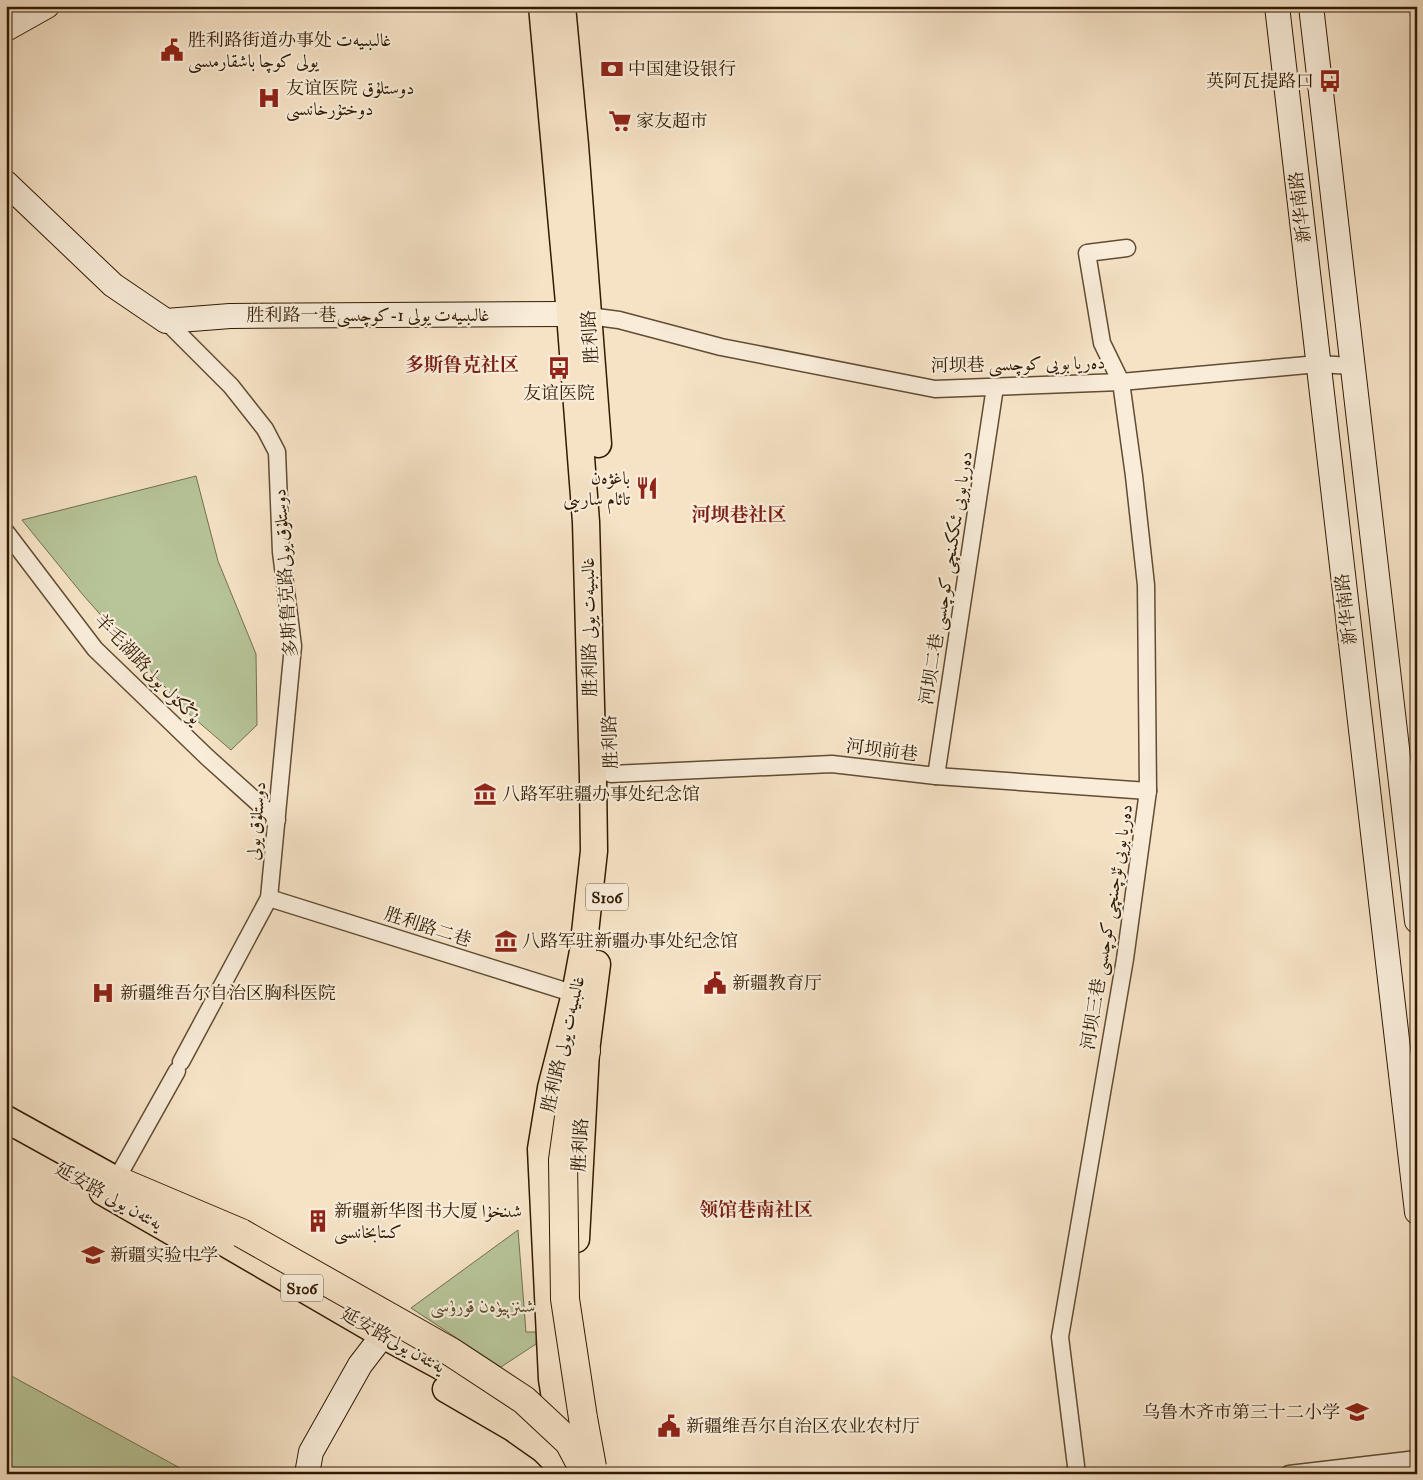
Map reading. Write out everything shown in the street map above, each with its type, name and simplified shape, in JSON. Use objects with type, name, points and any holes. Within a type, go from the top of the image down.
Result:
[{"type":"highway","points":[[586,1052],[569,1117],[563,1160],[565,1299],[582,1418],[596,1469]]},
{"type":"highway","points":[[116,1180],[241,1233],[451,1352],[524,1400],[596,1469]]},
{"type":"main road","points":[[9,13],[47,6]]},
{"type":"main road","name":"胜利路","points":[[542,6],[603,520],[612,853],[586,1052],[575,1260],[578,1342],[596,1469]]},
{"type":"main road","name":"胜利路","points":[[562,6],[569,67],[580,315]]},
{"type":"main road","name":"新华南路","points":[[1277,6],[1417,1212]]},
{"type":"main road","name":"新华南路","points":[[1310,6],[1417,921]]},
{"type":"main road","name":"多斯鲁克路دوستلۇق يولى","points":[[6,183],[113,286],[166,321]]},
{"type":"main road","name":"胜利路一巷غالىبىيەت يولى 1-كوچىسى","points":[[166,321],[230,316],[580,315]]},
{"type":"main road","name":"胜利路 غالىبىيەت يولى","points":[[569,1474],[552,1379],[541,1148],[551,1088],[583,951],[594,851],[580,315]]},
{"type":"main road","name":"延安路يەنئەن يولى","points":[[6,1119],[116,1180],[378,1341],[560,1430],[596,1469]]},
{"type":"main road","name":"延安路 يەنئەن يولى","points":[[6,1139],[378,1341],[513,1428],[544,1450],[569,1474]]},
{"type":"main road","points":[[307,1474],[311,1452],[360,1365],[378,1341]]},
{"type":"street","name":"河坝三巷 دەريا بويى ئۈچىنچى كوچىسى","points":[[1077,1474],[1060,1336],[1125,959],[1148,791],[1146,585],[1134,476],[1122,382],[1102,343],[1087,253],[1127,248]]},
{"type":"street","name":"河坝巷 دەريا بويى كوچىسى","points":[[580,315],[620,320],[721,347],[935,389],[1122,382],[1318,364],[1352,366]]},
{"type":"street","name":"多斯鲁克路دوستلۇق يولى","points":[[166,321],[231,386],[265,429],[277,452],[280,552],[293,646],[283,748]]},
{"type":"street","name":"河坝二巷 دەريا بويى ئىككىنچى كوچىسى","points":[[936,776],[995,387]]},
{"type":"street","name":"羊毛湖路يۇڭكۆل يولى","points":[[6,532],[95,649],[207,757],[277,820]]},
{"type":"street","name":"دوستلۇق يولى","points":[[270,898],[283,748]]},
{"type":"street","name":"河坝前巷","points":[[611,774],[832,764],[936,776],[1148,791]]},
{"type":"street","name":"胜利路二巷","points":[[270,898],[574,994]]},
{"type":"street","points":[[116,1180],[270,898]]},
{"type":"street","points":[[1289,1474],[1417,1460]]},
{"type":"green space","points":[[196,476],[218,561],[256,654],[257,725],[231,750],[188,713],[83,595],[22,520]]},
{"type":"green space","name":"شىنزېيۈەن قورۇسى","points":[[518,1230],[526,1332],[537,1332],[536,1344],[501,1367],[411,1308]]},
{"type":"green space","points":[[6,1373],[191,1474],[6,1474]]},
{"type":"place","name":"胜利路街道办事处 غالىبىيەت يولى كوچا باشقارمىسى","points":[[172,50]]},
{"type":"place","name":"中国建设银行","points":[[612,69]]},
{"type":"place","name":"英阿瓦提路口","points":[[1330,81]]},
{"type":"place","name":"友谊医院 دوستلۇق دوختۇرخانىسى","points":[[269,98]]},
{"type":"place","name":"家友超市","points":[[620,121]]},
{"type":"place","name":"友谊医院","points":[[559,368]]},
{"type":"place","name":"باغۋەن تائام سارىيى","points":[[647,488]]},
{"type":"place","name":"八路军驻疆办事处纪念馆","points":[[485,794]]},
{"type":"place","name":"八路军驻新疆办事处纪念馆","points":[[506,941]]},
{"type":"place","name":"新疆教育厅","points":[[715,983]]},
{"type":"place","name":"新疆维吾尔自治区胸科医院","points":[[103,993]]},
{"type":"place","name":"新疆新华图书大厦 شىنخۇا كىتابخانىسى","points":[[318,1221]]},
{"type":"place","name":"新疆实验中学","points":[[93,1255]]},
{"type":"place","name":"乌鲁木齐市第三十二小学","points":[[1357,1412]]},
{"type":"place","name":"新疆维吾尔自治区农业农村厅","points":[[669,1426]]},
{"type":"district","name":"多斯鲁克社区","points":[[462,364]]},
{"type":"district","name":"河坝巷社区","points":[[739,514]]},
{"type":"district","name":"领馆巷南社区","points":[[756,1209]]}]
